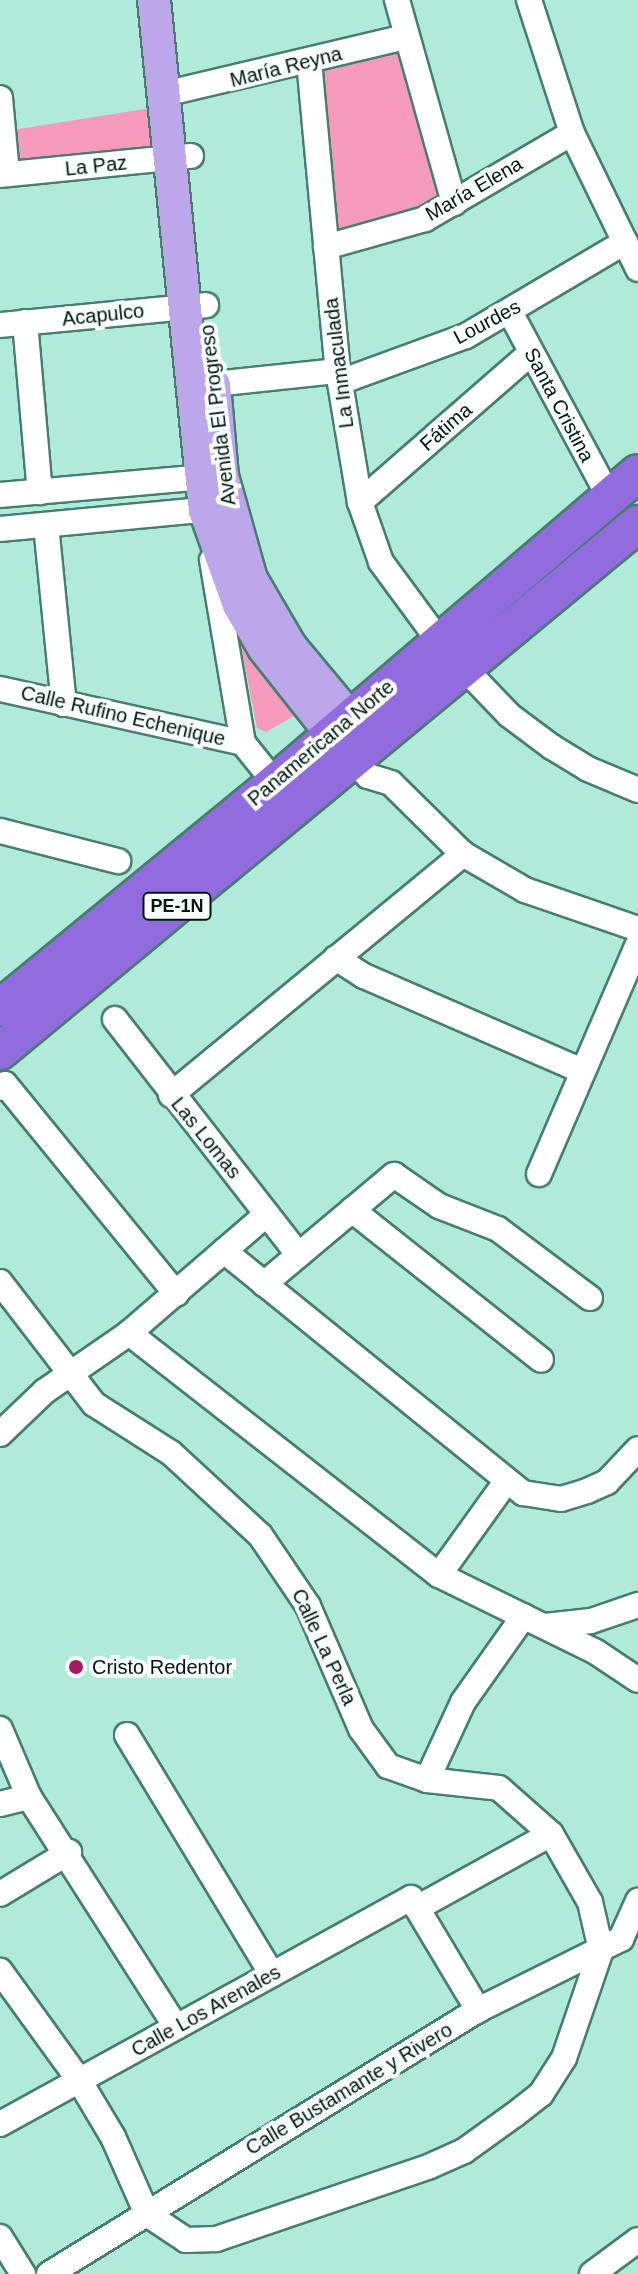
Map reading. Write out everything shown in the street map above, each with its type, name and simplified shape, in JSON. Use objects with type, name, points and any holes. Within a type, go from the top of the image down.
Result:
[{"type":"highway","name":"Panamericana Norte","points":[[0,1051],[352,739],[440,642],[638,473]]},
{"type":"highway","name":"Panamericana Norte","points":[[0,1008],[275,783],[352,739],[464,668],[635,537]]},
{"type":"main road","name":"Avenida El Progreso","points":[[154,0],[174,92],[213,493],[269,614],[352,739]]},
{"type":"main road","name":"Avenida El Progreso","points":[[174,92],[175,0]]},
{"type":"main road","name":"Avenida El Progreso","points":[[196,306],[214,384],[213,493]]},
{"type":"street","points":[[397,0],[454,203]]},
{"type":"street","points":[[532,1],[572,133],[638,269]]},
{"type":"street","name":"María Reyna","points":[[174,92],[406,37]]},
{"type":"street","name":"La Inmaculada","points":[[309,61],[339,377],[360,502],[381,562],[440,642]]},
{"type":"street","points":[[0,98],[4,175]]},
{"type":"street","name":"María Elena","points":[[326,247],[396,230],[454,203],[572,133]]},
{"type":"street","name":"La Paz","points":[[4,175],[181,157]]},
{"type":"street","name":"Lourdes","points":[[214,384],[339,377],[466,336],[625,242]]},
{"type":"street","name":"Acapulco","points":[[0,325],[196,306]]},
{"type":"street","name":"Santa Cristina","points":[[510,312],[609,497]]},
{"type":"street","points":[[25,322],[40,492]]},
{"type":"street","name":"Fátima","points":[[360,502],[531,353]]},
{"type":"street","points":[[0,495],[40,492],[213,493]]},
{"type":"street","points":[[0,529],[46,525],[213,493]]},
{"type":"street","name":"Avenida El Progreso","points":[[213,493],[243,743]]},
{"type":"street","points":[[46,525],[64,704]]},
{"type":"street","points":[[464,668],[509,715],[552,747],[588,769],[638,790]]},
{"type":"street","name":"Calle Rufino Echenique","points":[[0,689],[243,743],[275,783]]},
{"type":"street","name":"Avenida El Progreso","points":[[352,739],[368,776],[391,783],[463,854],[525,890],[638,929]]},
{"type":"street","points":[[0,831],[118,861]]},
{"type":"street","points":[[171,1095],[463,854]]},
{"type":"street","points":[[539,1174],[638,944]]},
{"type":"street","points":[[336,958],[364,976],[582,1071]]},
{"type":"street","name":"Las Lomas","points":[[115,1019],[171,1095],[299,1255]]},
{"type":"street","points":[[0,1088],[5,1084],[176,1294]]},
{"type":"street","points":[[264,1284],[394,1175],[439,1206],[498,1229],[590,1298]]},
{"type":"street","points":[[352,1210],[541,1360]]},
{"type":"street","points":[[0,1434],[70,1373],[129,1333],[267,1214]]},
{"type":"street","points":[[224,1251],[505,1483],[542,1498],[561,1499],[607,1482],[638,1449]]},
{"type":"street","name":"Calle La Perla","points":[[0,1282],[94,1404],[171,1453],[260,1535],[308,1606],[372,1749],[403,1775],[499,1788],[551,1834],[590,1902],[601,1950]]},
{"type":"street","points":[[129,1333],[439,1575],[535,1621],[638,1680]]},
{"type":"street","points":[[439,1575],[505,1483]]},
{"type":"street","points":[[427,1780],[463,1702],[535,1621],[591,1621],[638,1605]]},
{"type":"street","points":[[0,1729],[29,1797],[69,1852],[176,2027]]},
{"type":"street","points":[[127,1735],[272,1974]]},
{"type":"street","points":[[0,1804],[29,1797]]},
{"type":"street","name":"Calle Los Arenales","points":[[0,2124],[272,1974],[551,1834]]},
{"type":"street","points":[[0,1894],[69,1852]]},
{"type":"street","name":"Calle Bustamante y Rivero","points":[[49,2274],[478,2010],[566,1963],[621,1939],[638,1901]]},
{"type":"street","points":[[414,1903],[478,2010]]},
{"type":"street","points":[[0,1971],[79,2080],[113,2137],[147,2214],[186,2240],[216,2239],[335,2202],[464,2151],[541,2094],[564,2058],[601,1950]]},
{"type":"street","points":[[0,2237],[23,2274]]},
{"type":"street","points":[[593,2273],[638,2240]]},
{"type":"shaded area","points":[[402,45],[446,198],[391,223],[332,237],[317,65]]},
{"type":"shaded area","points":[[164,106],[171,152],[21,176],[14,130]]},
{"type":"shaded area","points":[[235,614],[295,706],[294,716],[266,732],[257,728]]},
{"type":"place","name":"Cristo Redentor","points":[[76,1667]]}]
